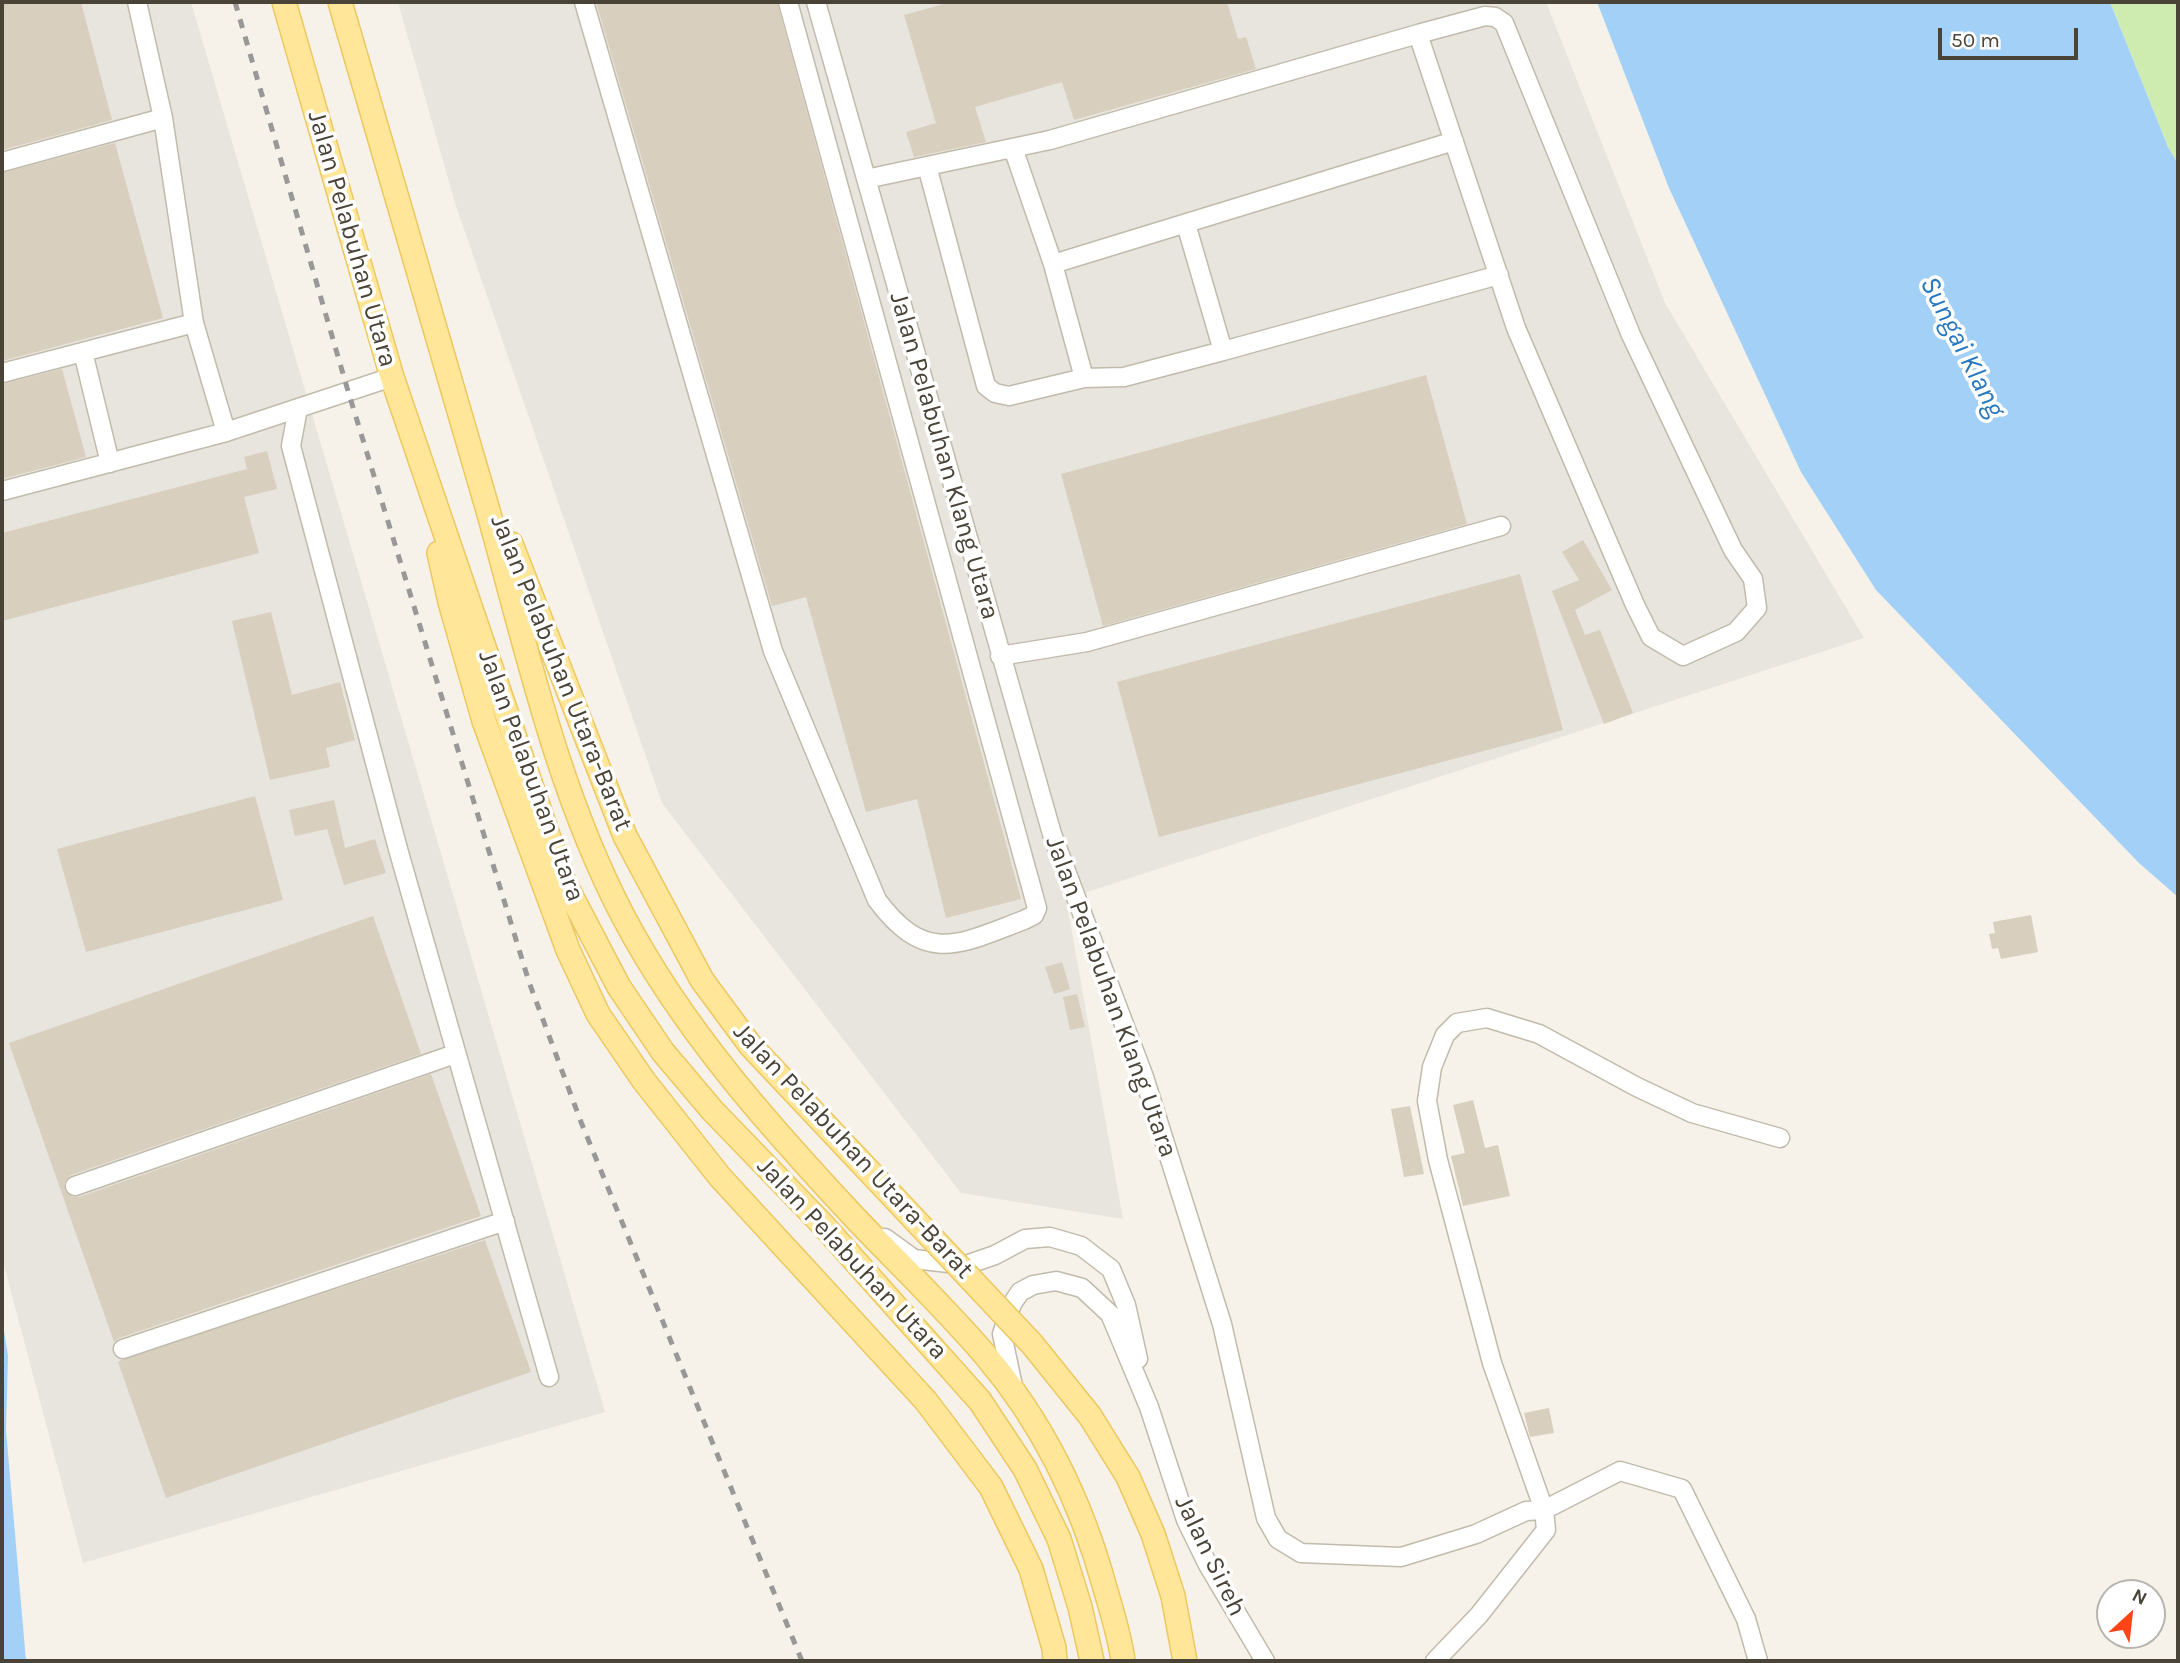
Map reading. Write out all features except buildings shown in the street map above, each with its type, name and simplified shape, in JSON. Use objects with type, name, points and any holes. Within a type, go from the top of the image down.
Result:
[{"type":"main road","name":"Jalan Pelabuhan Utara","points":[[284,2],[391,377],[564,882],[620,987],[663,1052],[704,1100],[823,1225],[980,1401],[1025,1469],[1059,1539],[1093,1661]]},
{"type":"main road","name":"Jalan Pelabuhan Utara","points":[[340,2],[464,427],[560,770],[594,855],[623,916],[659,980],[723,1069],[855,1217],[988,1358],[1015,1393],[1046,1442],[1072,1491],[1099,1566],[1124,1661]]},
{"type":"main road","points":[[410,427],[450,602],[480,708],[568,950],[598,1014],[644,1081],[720,1177],[926,1401],[991,1488],[1031,1569],[1054,1648],[1055,1661]]},
{"type":"main road","name":"Jalan Pelabuhan Utara-Barat","points":[[464,427],[625,835],[702,980],[750,1045],[1032,1344],[1090,1416],[1128,1477],[1153,1534],[1172,1596],[1185,1661]]},
{"type":"street","points":[[137,2],[163,118],[194,323],[226,432]]},
{"type":"street","points":[[584,2],[773,651],[877,900],[904,930],[941,945],[958,944],[1024,920],[1034,915],[1037,908],[788,2]]},
{"type":"street","name":"Jalan Pelabuhan Klang Utara","points":[[816,2],[1052,834],[1144,1077],[1222,1324],[1266,1518],[1278,1539],[1301,1553],[1401,1557],[1476,1534],[1526,1511],[1544,1510],[1620,1471],[1682,1489],[1746,1619],[1758,1661]]},
{"type":"street","points":[[866,179],[1050,140],[1418,34],[1485,16],[1495,17],[1504,23],[1631,335],[1733,550],[1753,579],[1757,608],[1736,632],[1683,656],[1651,637],[1516,328],[1418,34]]},
{"type":"street","points":[[2,162],[163,118]]},
{"type":"street","points":[[1053,264],[1454,141]]},
{"type":"street","points":[[1013,148],[1053,264],[1084,378]]},
{"type":"street","points":[[927,166],[986,386],[995,393],[1009,396],[1084,378],[1124,377],[1499,275]]},
{"type":"street","points":[[1186,224],[1223,351]]},
{"type":"street","points":[[2,373],[194,323]]},
{"type":"street","points":[[83,352],[110,463]]},
{"type":"street","points":[[2,491],[226,432],[391,377]]},
{"type":"street","points":[[298,408],[291,446],[455,1054],[549,1377]]},
{"type":"street","points":[[1000,656],[1087,642],[1501,526]]},
{"type":"street","points":[[1435,1661],[1479,1615],[1546,1530],[1544,1510],[1492,1363],[1438,1160],[1427,1101],[1432,1067],[1446,1035],[1457,1023],[1487,1018],[1539,1034],[1637,1087],[1692,1113],[1780,1138]]},
{"type":"street","points":[[75,1186],[455,1054]]},
{"type":"street","points":[[855,1217],[914,1259],[965,1265],[995,1255],[1025,1239],[1050,1237],[1081,1246],[1111,1269],[1126,1305],[1149,1407]]},
{"type":"street","points":[[123,1349],[505,1221]]},
{"type":"street","points":[[1015,1393],[1002,1334],[1012,1304],[1020,1292],[1033,1285],[1056,1281],[1082,1288],[1110,1314],[1149,1407]]},
{"type":"street","name":"Jalan Sireh","points":[[1149,1407],[1186,1520],[1208,1564],[1265,1661]]},
{"type":"shaded area","points":[[2,2],[191,2],[605,1412],[83,1563],[2,1258]]},
{"type":"shaded area","points":[[398,2],[1546,2],[1665,303],[1864,638],[1066,899],[1123,1219],[961,1193],[662,803],[455,203]]},
{"type":"green space","points":[[2110,2],[2178,2],[2178,164],[2168,147]]},
{"type":"water","name":"Sungai Klang","points":[[1597,2],[2110,2],[2168,147],[2178,164],[2178,897],[2139,863],[1876,590],[1801,472],[1669,188]]},
{"type":"water","points":[[2,1318],[8,1356],[6,1430],[26,1661],[2,1661]]},
{"type":"railway","points":[[235,2],[348,391],[529,982],[581,1122],[802,1661]]}]
